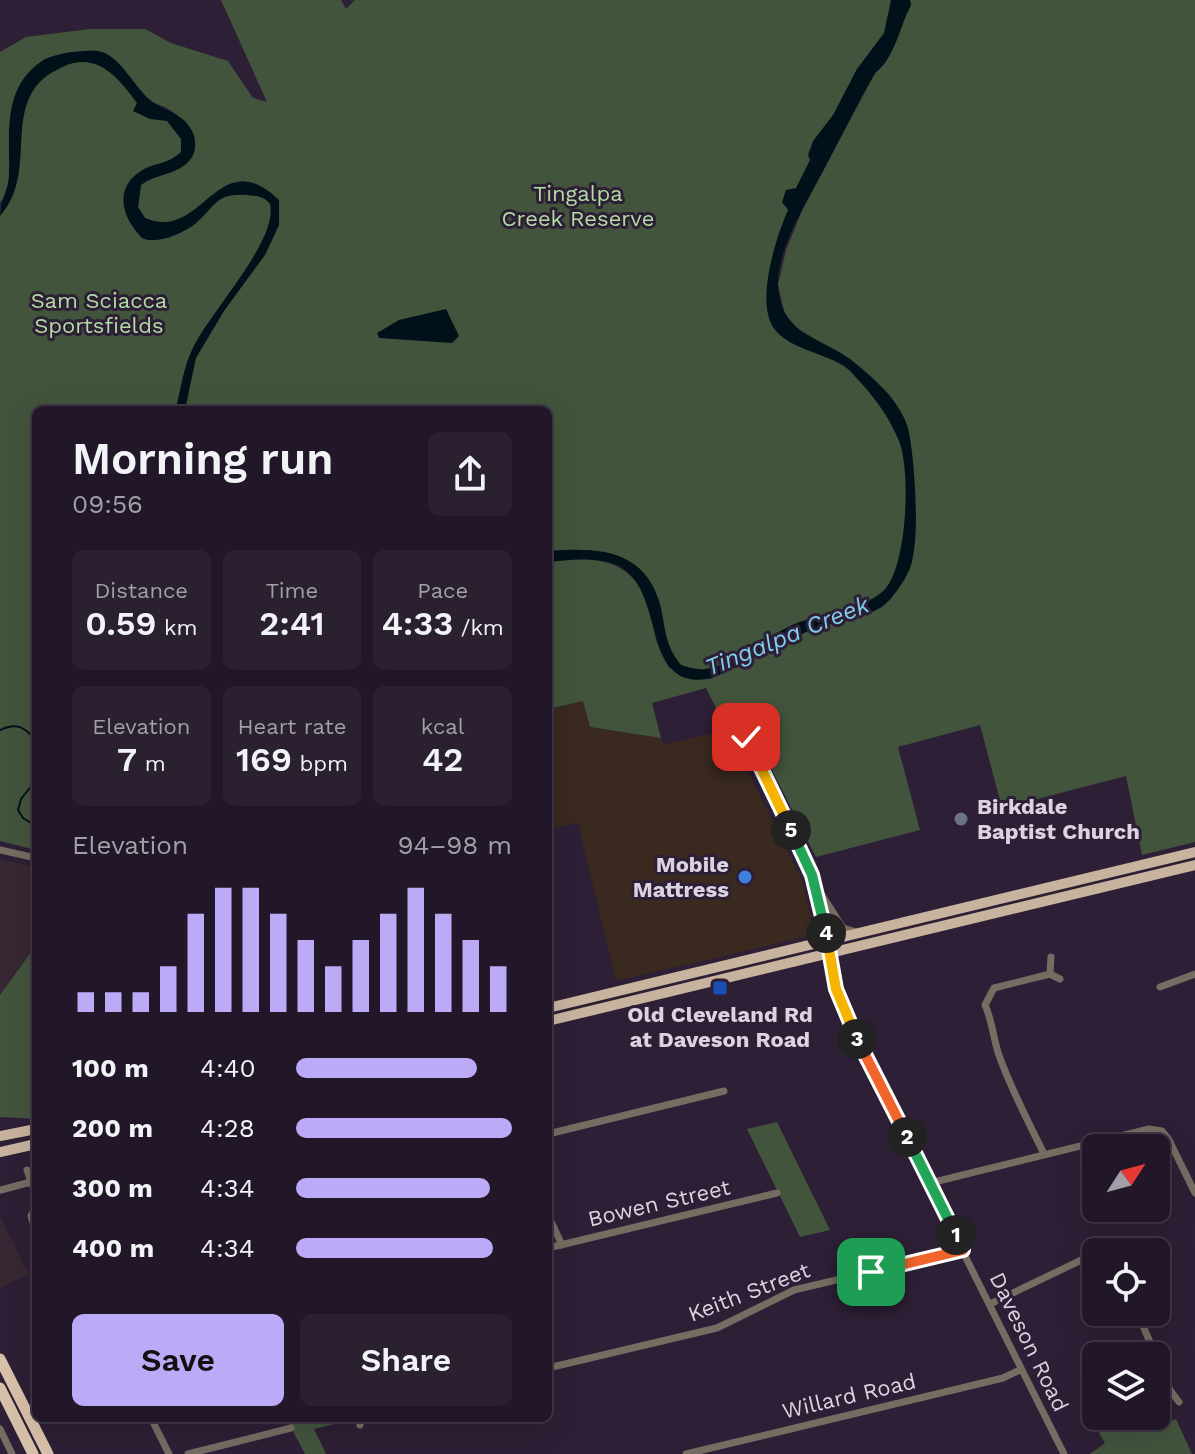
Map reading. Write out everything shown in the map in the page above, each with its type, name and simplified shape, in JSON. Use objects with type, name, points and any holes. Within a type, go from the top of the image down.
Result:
[{"type":"highway","points":[[0,1359],[48,1454]]},
{"type":"highway","points":[[0,1388],[33,1454]]},
{"type":"main road","points":[[552,1007],[1195,852]]},
{"type":"main road","points":[[552,1020],[1195,865]]},
{"type":"main road","points":[[0,1136],[32,1130]]},
{"type":"main road","points":[[0,1152],[32,1145]]},
{"type":"street","points":[[746,737],[815,884],[843,928],[862,932]]},
{"type":"street","points":[[0,850],[32,857]]},
{"type":"street","name":"Daveson Road","points":[[815,884],[836,989],[848,1022],[1064,1454]]},
{"type":"street","points":[[1050,974],[1051,957]]},
{"type":"street","points":[[1044,1154],[1008,1079],[996,1047],[994,1023],[985,1005],[994,988],[1050,974],[1060,979]]},
{"type":"street","points":[[1160,987],[1195,974]]},
{"type":"street","points":[[552,1133],[724,1091]]},
{"type":"street","points":[[930,1183],[1149,1129],[1162,1131],[1169,1140],[1195,1193]]},
{"type":"street","points":[[1,1190],[31,1182],[27,1170]]},
{"type":"street","name":"Bowen Street","points":[[552,1247],[777,1193]]},
{"type":"street","points":[[552,1224],[562,1245]]},
{"type":"street","name":"Keith Street","points":[[552,1367],[717,1328],[794,1290],[963,1250]]},
{"type":"street","points":[[990,1304],[1082,1260]]},
{"type":"street","name":"Willard Road","points":[[686,1454],[1003,1378],[1020,1370]]},
{"type":"street","points":[[1170,1390],[1179,1402]]},
{"type":"street","points":[[153,1422],[169,1454]]},
{"type":"street","points":[[188,1454],[291,1428]]},
{"type":"street","points":[[0,1429],[12,1454]]},
{"type":"shaded area","points":[[583,701],[590,727],[661,738],[663,745],[727,730],[802,880],[813,926],[809,936],[616,981],[578,823],[552,828],[552,708]]},
{"type":"shaded area","points":[[0,859],[32,868],[32,954],[0,995]]},
{"type":"shaded area","points":[[0,1216],[29,1274],[0,1288]]},
{"type":"green space","name":"Tingalpa Creek Reserve","points":[[221,0],[341,0],[346,9],[355,0],[893,0],[888,38],[820,151],[787,221],[773,280],[776,304],[784,325],[800,342],[848,362],[882,392],[894,409],[905,443],[909,543],[899,572],[883,598],[802,626],[705,675],[680,670],[665,650],[653,601],[634,573],[623,564],[596,556],[552,557],[552,406],[32,406],[32,849],[0,841],[0,209],[17,175],[27,104],[36,86],[51,69],[71,60],[89,59],[114,71],[141,102],[177,126],[182,132],[187,152],[144,176],[137,182],[134,191],[139,222],[155,231],[171,229],[232,188],[265,191],[274,202],[276,198],[257,184],[240,181],[225,187],[181,218],[164,222],[145,218],[138,207],[141,185],[177,170],[189,161],[195,139],[177,115],[148,99],[106,55],[84,51],[47,59],[24,79],[14,109],[11,173],[0,203],[0,52],[26,37],[90,29],[145,29],[171,43],[228,61],[253,98],[267,102]]},
{"type":"green space","points":[[910,0],[1195,0],[1195,842],[1142,855],[1126,776],[1002,808],[980,725],[898,747],[920,830],[816,857],[749,725],[727,730],[706,688],[652,703],[661,738],[590,727],[583,701],[552,708],[552,562],[596,560],[622,569],[642,591],[650,608],[659,648],[669,668],[710,679],[806,631],[881,608],[891,599],[911,565],[915,537],[912,467],[888,394],[850,359],[798,329],[785,314],[778,285],[786,250],[802,211],[875,73],[888,58],[911,5]]},
{"type":"green space","points":[[32,954],[32,1119],[0,1117],[0,995]]},
{"type":"green space","points":[[777,1122],[830,1230],[800,1237],[747,1129]]},
{"type":"green space","points":[[1176,1419],[1192,1454],[1090,1454],[1105,1443],[1099,1433],[1103,1430],[1170,1430],[1170,1421]]},
{"type":"green space","points":[[288,1422],[342,1422],[314,1429],[326,1454],[305,1454]]},
{"type":"water","name":"Tingalpa Creek","points":[[891,0],[910,0],[911,5],[888,58],[868,85],[787,241],[778,286],[786,315],[794,325],[860,367],[890,396],[904,418],[911,446],[916,500],[911,565],[895,593],[872,612],[810,630],[711,678],[685,678],[670,667],[661,651],[640,588],[627,571],[600,560],[552,562],[552,551],[602,552],[633,563],[654,588],[667,638],[676,658],[681,665],[702,669],[727,662],[803,621],[870,600],[886,588],[899,558],[906,494],[903,455],[895,431],[878,404],[844,366],[780,335],[768,315],[766,301],[773,252],[788,210],[782,202],[786,190],[796,188],[810,160],[808,155],[813,141],[833,115],[857,69],[884,33]]},
{"type":"water","points":[[95,51],[109,55],[149,99],[178,116],[192,131],[195,146],[189,162],[141,185],[138,207],[145,218],[165,222],[182,218],[224,187],[240,182],[258,185],[279,200],[279,225],[265,255],[224,311],[196,358],[186,406],[177,404],[189,356],[264,237],[270,219],[270,204],[257,196],[228,196],[216,202],[195,224],[183,231],[161,239],[142,238],[125,211],[124,192],[135,175],[181,152],[181,139],[167,121],[150,119],[133,111],[137,103],[111,73],[84,62],[51,73],[36,87],[27,103],[18,180],[12,199],[0,216],[9,180],[9,127],[14,98],[29,72],[52,56]]},
{"type":"water","points":[[446,309],[459,336],[452,343],[379,338],[377,333],[399,320]]},
{"type":"waterway","points":[[0,730],[20,727],[32,736]]},
{"type":"waterway","points":[[32,785],[21,799],[18,810],[32,824]]},
{"type":"place","name":"Birkdale Baptist Church","points":[[961,819]]},
{"type":"place","name":"Mobile Mattress","points":[[745,877]]},
{"type":"place","name":"Old Cleveland Rd at Daveson Road","points":[[720,988]]},
{"type":"route","points":[[746,737],[812,875],[836,989],[848,1022],[963,1250],[871,1272]]},
{"type":"park label","name":"Sam Sciacca Sportsfields","points":[[99,312]]}]
